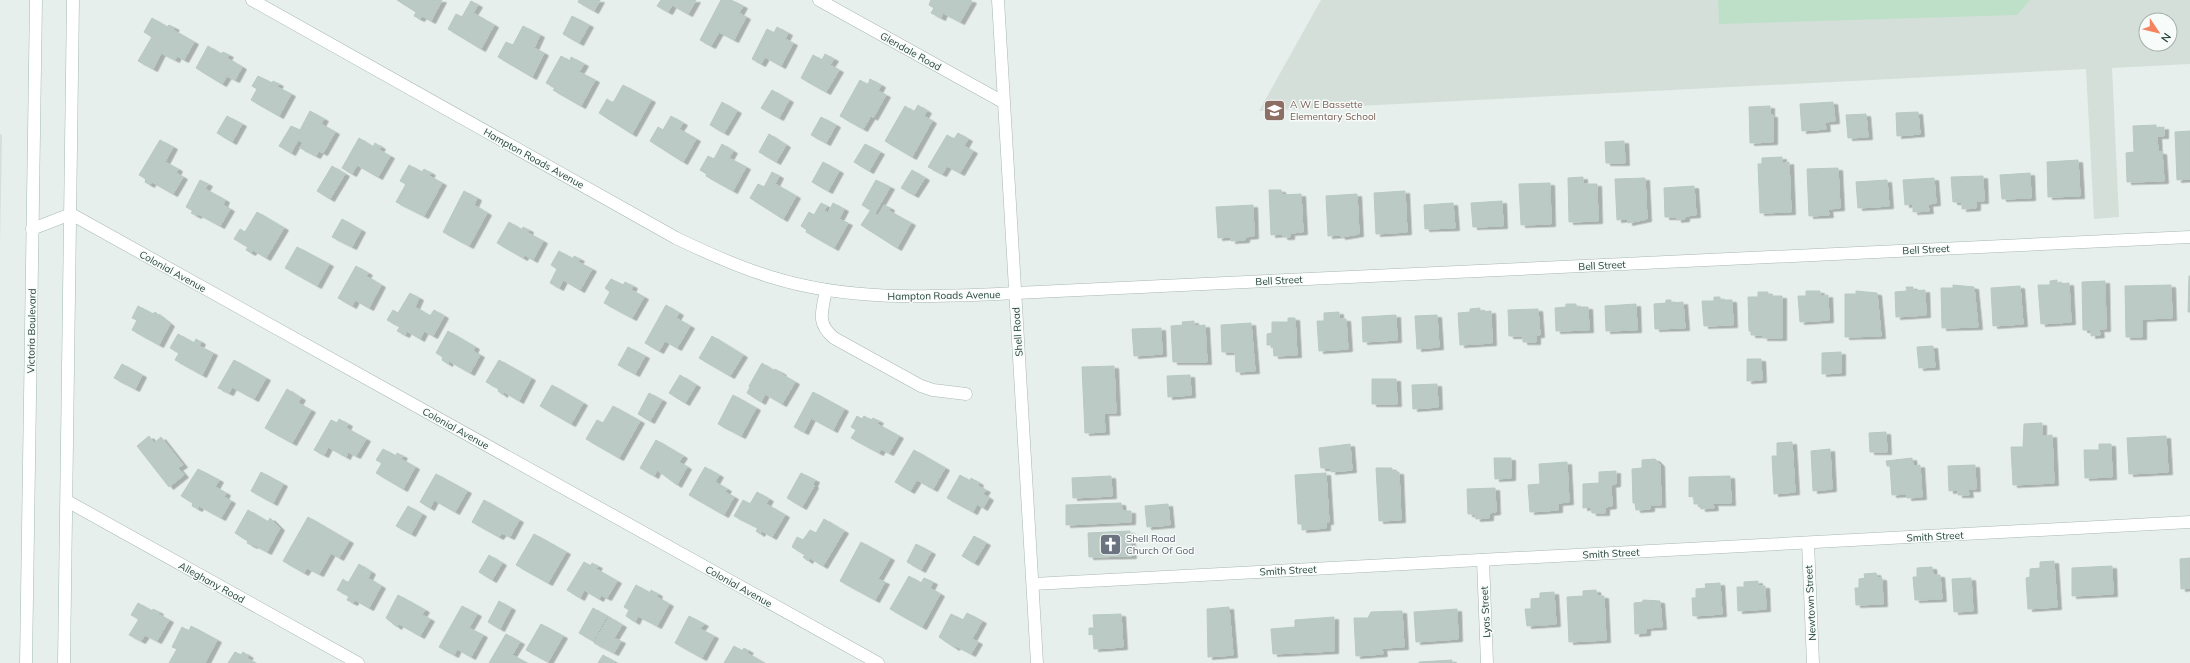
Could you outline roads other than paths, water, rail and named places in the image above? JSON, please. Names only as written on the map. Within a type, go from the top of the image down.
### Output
[{"type":"street","name":"Victoria Boulevard","points":[[26,663],[36,0]]},
{"type":"street","points":[[64,663],[73,0]]},
{"type":"street","name":"Hampton Roads Avenue","points":[[252,0],[676,238],[747,270],[826,290],[892,297],[1014,293]]},
{"type":"street","name":"Glendale Road","points":[[819,0],[1003,102]]},
{"type":"street","name":"Shell Road","points":[[998,0],[1014,293],[1037,663]]},
{"type":"street","points":[[32,229],[70,214]]},
{"type":"street","name":"Colonial Avenue","points":[[70,214],[878,663]]},
{"type":"street","name":"Bell Street","points":[[1014,293],[2190,237]]},
{"type":"street","points":[[826,290],[822,322],[825,330],[834,338],[921,386],[933,390],[966,394]]},
{"type":"street","name":"Alleghany Road","points":[[67,501],[358,663]]},
{"type":"street","name":"Smith Street","points":[[1033,584],[2190,522]]},
{"type":"street","name":"Newtown Street","points":[[1808,543],[1813,663]]},
{"type":"street","name":"Lyas Street","points":[[1483,560],[1487,663]]},
{"type":"place","name":"A W E Bassette Elementary School","points":[[1274,110]]},
{"type":"place","name":"Shell Road Church Of God","points":[[1110,544]]}]
